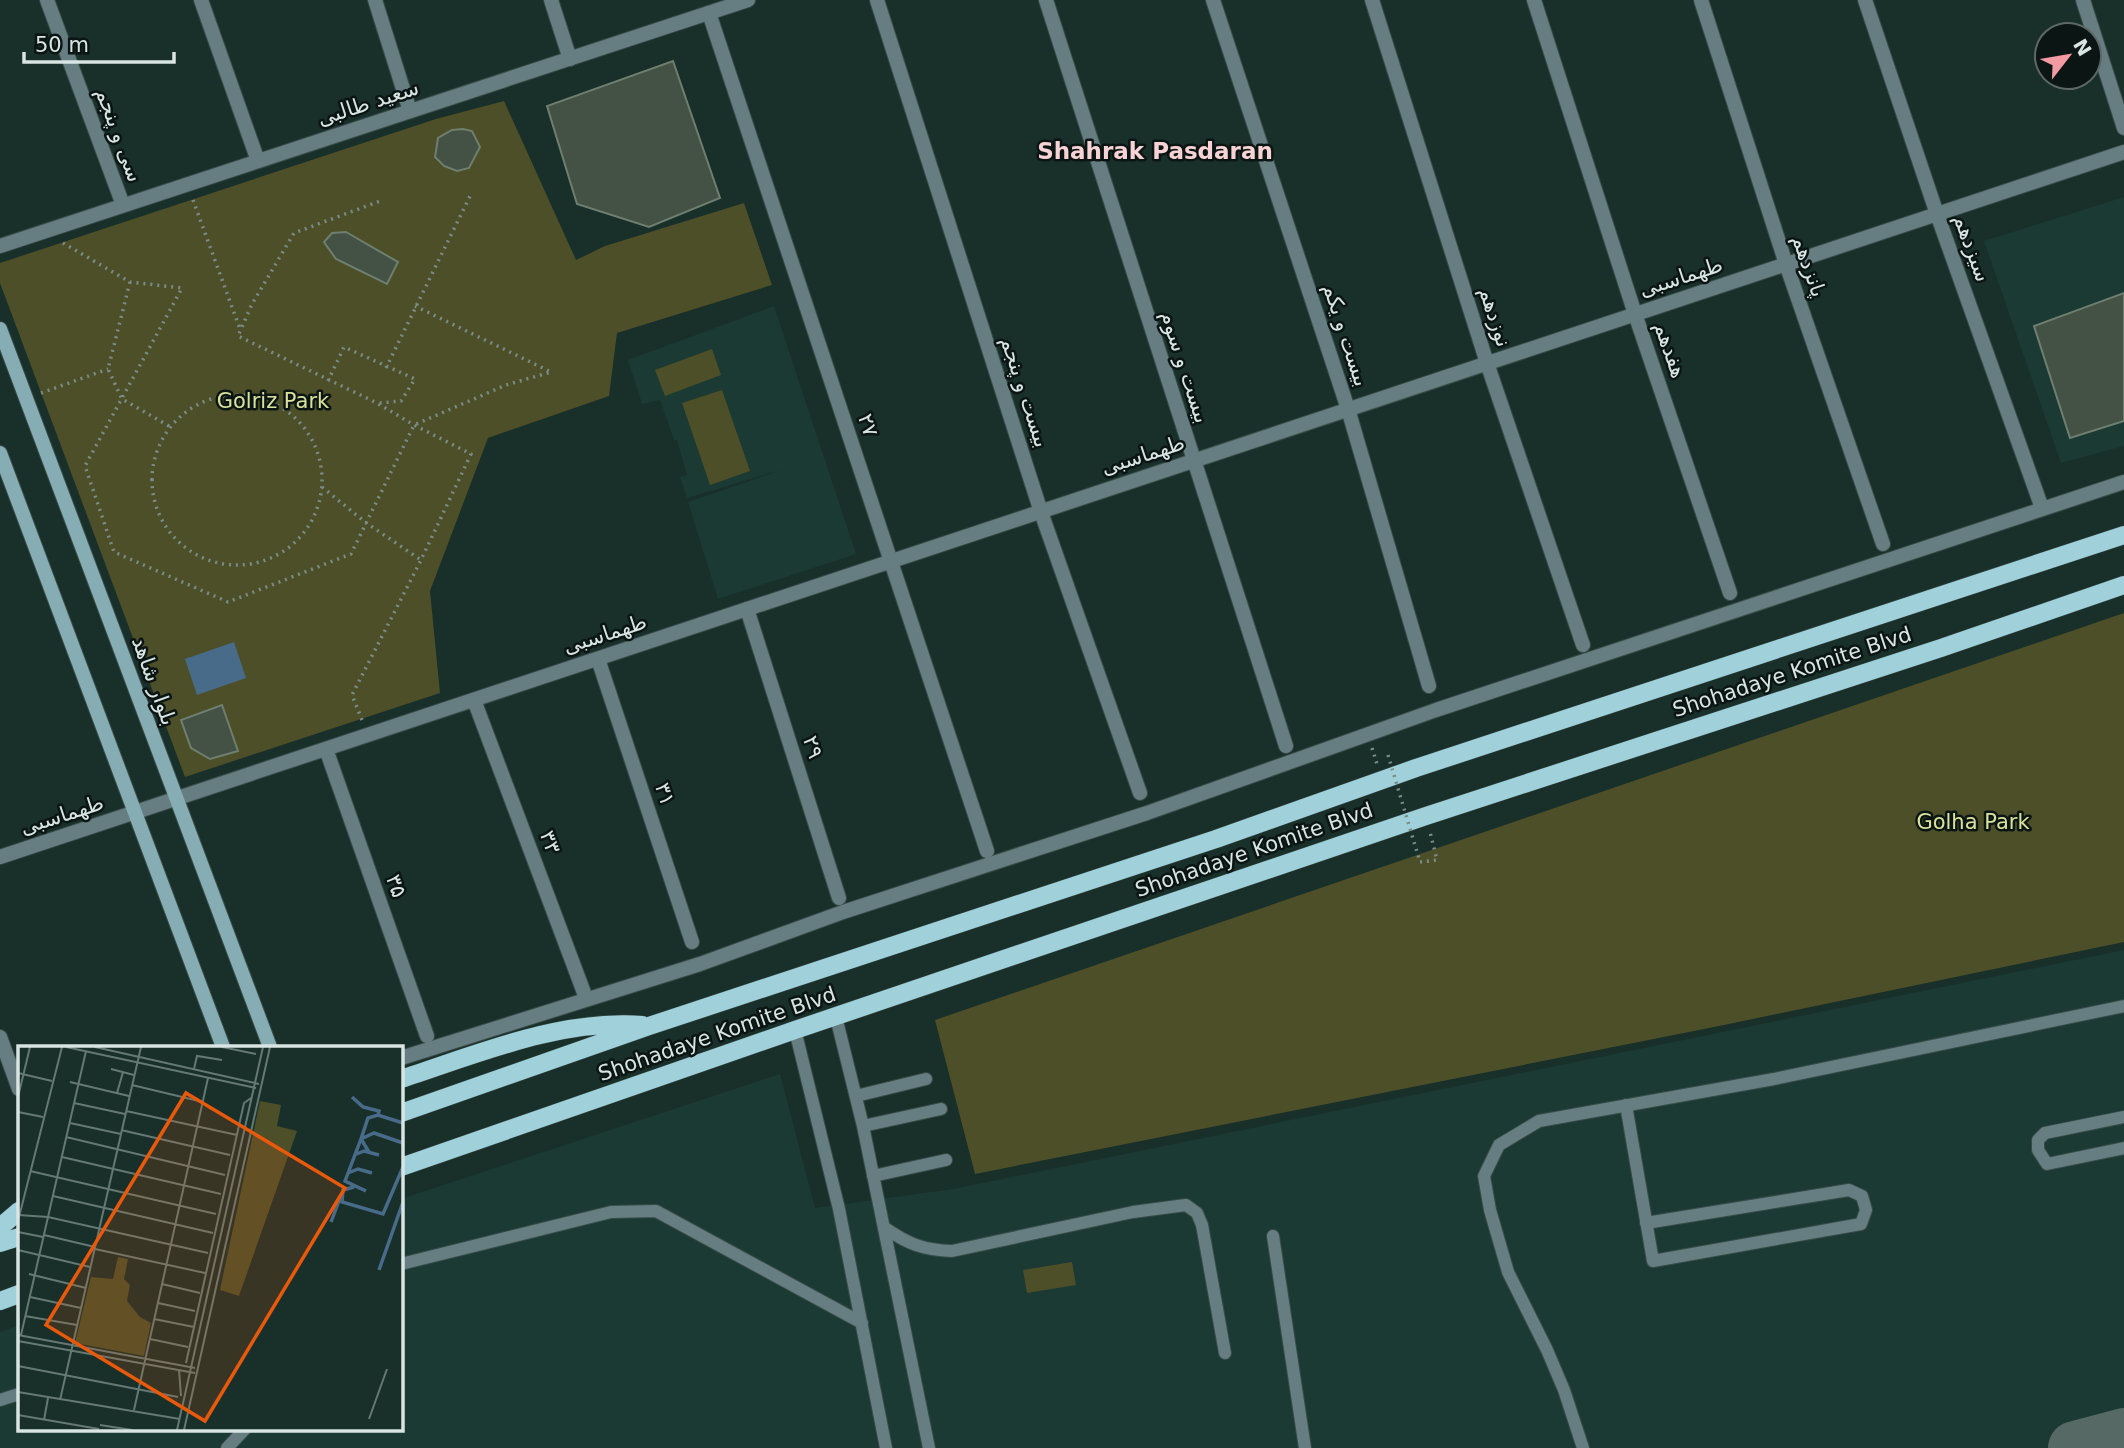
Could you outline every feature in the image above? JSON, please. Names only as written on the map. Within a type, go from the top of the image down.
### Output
[{"type":"main road","name":"بلوار شاهد","points":[[0,329],[270,1046]]},
{"type":"main road","points":[[0,453],[223,1046]]},
{"type":"main road","name":"Shohadaye Komite Blvd","points":[[402,1113],[649,1026],[1203,844],[1416,768],[2124,535]]},
{"type":"main road","name":"Shohadaye Komite Blvd","points":[[402,1167],[1426,816],[1941,648],[2124,584]]},
{"type":"main road","points":[[402,1079],[501,1046],[577,1028],[617,1023],[649,1026]]},
{"type":"main road","points":[[0,1227],[18,1212]]},
{"type":"main road","points":[[0,1242],[18,1237]]},
{"type":"main road","points":[[0,1301],[18,1294]]},
{"type":"street","name":"سی و پنجم","points":[[47,0],[123,205]]},
{"type":"street","points":[[201,0],[258,161]]},
{"type":"street","points":[[375,0],[410,111]]},
{"type":"street","points":[[551,0],[570,59]]},
{"type":"street","name":"سعید طالبی","points":[[0,246],[709,13],[722,4],[748,0]]},
{"type":"street","name":"بیست و پنجم","points":[[877,0],[1041,512],[1140,793]]},
{"type":"street","name":"بیست و سوم","points":[[1046,0],[1286,746]]},
{"type":"street","name":"بیست و یکم","points":[[1213,0],[1348,410],[1429,686]]},
{"type":"street","name":"نوزدهم","points":[[1372,0],[1487,363],[1583,645]]},
{"type":"street","name":"هفدهم","points":[[1534,0],[1635,314],[1730,593]]},
{"type":"street","name":"پانزدهم","points":[[1701,0],[1786,264],[1883,544]]},
{"type":"street","name":"سیزدهم","points":[[1865,0],[1937,214],[2042,508]]},
{"type":"street","points":[[2083,0],[2124,128]]},
{"type":"street","name":"۲۷","points":[[709,13],[987,851]]},
{"type":"street","name":"طهماسبی","points":[[0,857],[2124,152]]},
{"type":"street","points":[[402,1058],[699,964],[843,912],[1147,813],[1436,710],[2124,482]]},
{"type":"street","name":"۲۹","points":[[747,609],[839,898]]},
{"type":"street","name":"۳۱","points":[[598,659],[692,942]]},
{"type":"street","name":"۳۳","points":[[474,700],[586,998]]},
{"type":"street","name":"۳۵","points":[[326,749],[427,1036]]},
{"type":"street","points":[[0,1037],[18,1086]]},
{"type":"lane","points":[[1583,1448],[1564,1390],[1508,1272],[1490,1210],[1484,1176],[1499,1145],[1539,1121],[1774,1079],[2124,1006]]},
{"type":"lane","points":[[836,1017],[863,1126],[929,1448]]},
{"type":"lane","points":[[795,1030],[839,1209],[886,1448]]},
{"type":"lane","points":[[856,1096],[926,1079]]},
{"type":"lane","points":[[1626,1105],[1646,1223],[1653,1261],[1861,1224],[1866,1210],[1862,1196],[1849,1190],[1646,1223]]},
{"type":"lane","points":[[863,1126],[941,1109]]},
{"type":"lane","points":[[2124,1117],[2045,1133],[2038,1140],[2038,1150],[2047,1164],[2124,1147]]},
{"type":"lane","points":[[873,1176],[946,1160]]},
{"type":"lane","points":[[885,1228],[905,1242],[929,1250],[952,1251],[1133,1212],[1186,1205],[1197,1213],[1202,1226],[1225,1353]]},
{"type":"lane","points":[[402,1264],[611,1212],[656,1211],[862,1323]]},
{"type":"lane","points":[[1273,1236],[1305,1448]]},
{"type":"lane","points":[[0,1400],[18,1394]]},
{"type":"lane","points":[[227,1448],[244,1430]]},
{"type":"path","points":[[386,368],[471,194]]},
{"type":"path","points":[[193,200],[240,331]]},
{"type":"path","points":[[362,720],[352,695],[471,454],[377,403],[238,336],[252,304],[294,233],[383,200]]},
{"type":"path","points":[[62,242],[130,282],[182,288],[85,466],[114,552],[228,602],[351,554],[414,425],[506,385],[551,372],[415,306]]},
{"type":"path","points":[[130,282],[108,369],[122,400],[169,426]]},
{"type":"path","points":[[328,381],[344,347],[415,379],[401,401],[377,403]]},
{"type":"path","points":[[40,393],[108,369]]},
{"type":"path","points":[[237,394],[263,398],[287,411],[306,429],[318,453],[321,486],[318,506],[304,532],[283,552],[256,563],[227,564],[198,556],[175,538],[159,513],[152,485],[155,456],[169,426],[187,410],[211,398],[237,394]]},
{"type":"path","points":[[321,486],[365,522],[421,560]]},
{"type":"path","points":[[1388,755],[1420,862],[1437,860],[1426,816]]},
{"type":"shaded area","points":[[2124,197],[2124,446],[2061,463],[1984,241]]},
{"type":"shaded area","points":[[774,306],[856,554],[718,599],[688,502],[784,469],[687,498],[680,477],[687,475],[677,440],[674,440],[660,400],[642,404],[628,360]]},
{"type":"shaded area","points":[[234,642],[246,678],[197,695],[185,659]]},
{"type":"shaded area","points":[[2124,950],[2124,1448],[0,1448],[0,1332],[18,1325],[18,1430],[402,1430],[402,1199],[780,1074],[815,1208],[953,1189]]},
{"type":"green space","name":"Golriz Park","points":[[504,101],[576,260],[605,246],[744,203],[772,285],[617,333],[609,396],[488,438],[430,591],[440,693],[185,777],[0,283],[0,263],[436,119]]},
{"type":"green space","points":[[712,349],[721,375],[665,396],[655,370]]},
{"type":"green space","points":[[722,390],[750,471],[710,485],[682,403]]},
{"type":"green space","name":"Golha Park","points":[[2124,613],[2124,942],[1719,1026],[975,1174],[935,1020]]},
{"type":"green space","points":[[1072,1262],[1076,1285],[1027,1293],[1023,1270]]},
{"type":"building","points":[[673,61],[720,198],[649,227],[577,204],[547,106]]},
{"type":"building","points":[[452,130],[472,131],[480,147],[469,168],[457,171],[444,166],[435,157],[438,138]]},
{"type":"building","points":[[346,232],[398,262],[387,284],[336,259],[324,242],[332,233]]},
{"type":"building","points":[[2124,293],[2124,421],[2070,438],[2034,326]]},
{"type":"building","points":[[222,705],[238,751],[210,759],[191,748],[181,720]]},
{"type":"taxiway","points":[[2075,1448],[2124,1435]]},
{"type":"district","name":"Shahrak Pasdaran","points":[[1155,151]]}]
